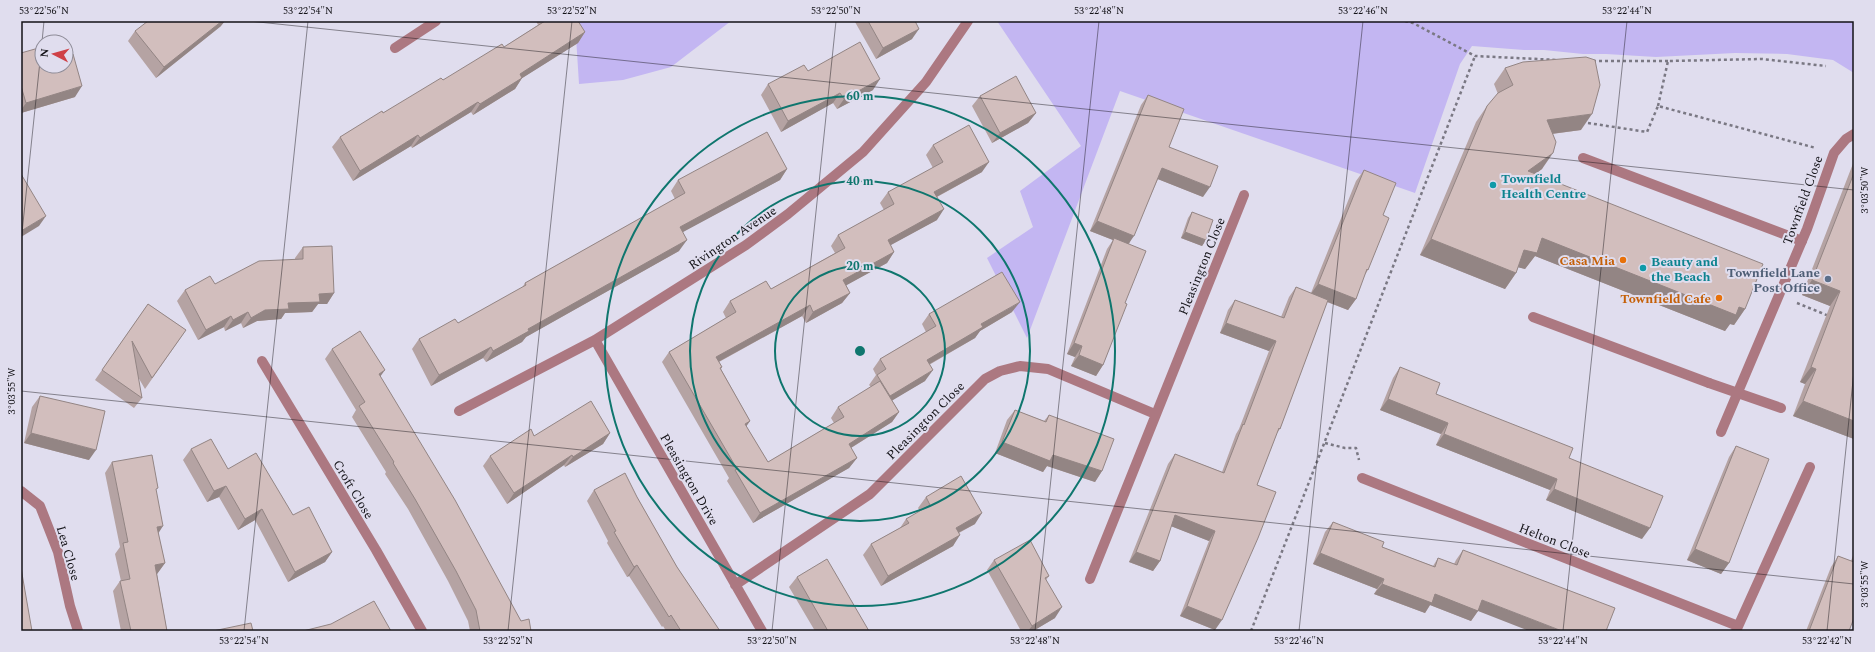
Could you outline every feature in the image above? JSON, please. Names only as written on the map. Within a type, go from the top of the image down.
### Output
[{"type":"street","points":[[395,48],[436,21]]},
{"type":"street","name":"Rivington Avenue","points":[[459,411],[595,340],[746,245],[863,152],[926,82],[968,21]]},
{"type":"street","name":"Townfield Close","points":[[1721,432],[1736,393],[1802,241],[1834,153],[1846,139],[1854,134]]},
{"type":"street","points":[[1583,158],[1802,241]]},
{"type":"street","name":"Pleasington Close","points":[[1090,579],[1244,195]]},
{"type":"street","points":[[1533,317],[1736,393],[1781,408]]},
{"type":"street","name":"Pleasington Drive","points":[[595,340],[762,631]]},
{"type":"street","name":"Croft Close","points":[[262,361],[376,550],[422,631]]},
{"type":"street","name":"Pleasington Close","points":[[735,585],[870,494],[985,379],[1000,370],[1020,366],[1048,369],[1155,414]]},
{"type":"street","name":"Helton Close","points":[[1362,478],[1737,628],[1810,467]]},
{"type":"street","name":"Lea Close","points":[[21,491],[40,506],[58,552],[70,606],[78,631]]},
{"type":"path","points":[[1405,21],[1413,23],[1475,56],[1559,60]]},
{"type":"path","points":[[1251,631],[1475,56]]},
{"type":"path","points":[[1590,61],[1621,62],[1762,59],[1826,66]]},
{"type":"path","points":[[1588,123],[1647,132],[1658,106],[1668,61]]},
{"type":"path","points":[[1658,106],[1834,153]]},
{"type":"path","points":[[1779,295],[1833,317]]},
{"type":"path","points":[[1325,443],[1345,448],[1356,448],[1362,478]]},
{"type":"shaded area","points":[[575,21],[731,21],[671,67],[623,80],[579,84]]},
{"type":"shaded area","points":[[997,21],[1854,21],[1854,73],[1833,60],[1787,54],[1735,53],[1656,57],[1583,54],[1472,46],[1460,64],[1415,193],[1120,91],[1027,338],[987,258],[1033,227],[1020,191],[1081,146]]},
{"type":"building","points":[[148,21],[222,21],[164,67],[135,31]]},
{"type":"building","points":[[545,21],[578,21],[585,32],[520,74],[522,78],[480,104],[478,102],[420,138],[418,135],[360,171],[340,137],[382,111],[383,113],[441,78],[443,80],[502,44],[504,47]]},
{"type":"building","points":[[868,21],[915,21],[919,29],[883,48]]},
{"type":"building","points":[[860,42],[880,79],[844,99],[840,93],[788,121],[768,84],[804,65],[808,71]]},
{"type":"building","points":[[34,49],[34,74],[74,74],[74,58],[82,86],[26,103],[21,86],[21,53]]},
{"type":"building","points":[[1586,57],[1595,60],[1600,85],[1592,114],[1547,120],[1556,142],[1553,153],[1528,171],[1763,264],[1745,309],[1739,307],[1736,315],[1542,238],[1537,253],[1524,250],[1516,273],[1431,239],[1487,106],[1498,93],[1513,85],[1505,68],[1523,62]]},
{"type":"building","points":[[1016,76],[1036,113],[1000,133],[980,96]]},
{"type":"building","points":[[1148,95],[1184,109],[1169,147],[1218,166],[1210,187],[1162,168],[1134,236],[1097,221]]},
{"type":"building","points":[[969,125],[989,162],[934,192],[944,209],[888,240],[894,252],[843,280],[850,293],[813,312],[810,305],[716,357],[722,367],[720,368],[750,421],[745,424],[768,462],[844,417],[838,407],[880,381],[899,412],[849,444],[857,458],[760,513],[735,470],[737,469],[669,352],[736,312],[730,301],[766,281],[771,289],[845,248],[838,235],[894,204],[888,192],[943,162],[933,145]]},
{"type":"building","points":[[767,132],[787,169],[680,227],[687,240],[528,329],[529,331],[493,351],[491,347],[439,375],[419,339],[455,319],[458,323],[526,285],[525,283],[685,193],[678,180]]},
{"type":"building","points":[[1364,170],[1396,183],[1383,215],[1389,218],[1356,299],[1318,284]]},
{"type":"building","points":[[1854,173],[1854,421],[1803,401],[1816,369],[1811,367],[1840,291],[1812,280]]},
{"type":"building","points":[[21,174],[46,216],[21,231]]},
{"type":"building","points":[[1192,212],[1213,220],[1206,240],[1185,232]]},
{"type":"building","points":[[1114,238],[1146,251],[1125,303],[1127,304],[1103,365],[1079,355],[1082,346],[1074,343]]},
{"type":"building","points":[[332,246],[334,293],[319,294],[320,302],[288,303],[289,309],[265,310],[251,318],[248,312],[233,320],[231,316],[206,330],[185,290],[210,276],[215,284],[259,261],[303,259],[303,247]]},
{"type":"building","points":[[1002,272],[1020,302],[981,324],[983,327],[927,360],[933,370],[890,396],[877,375],[886,369],[880,359],[936,326],[929,314]]},
{"type":"building","points":[[1296,287],[1328,300],[1280,429],[1279,428],[1257,485],[1276,492],[1258,538],[1222,620],[1187,606],[1215,531],[1175,515],[1160,561],[1136,552],[1175,454],[1224,473],[1243,424],[1244,425],[1276,341],[1226,323],[1235,300],[1284,318]]},
{"type":"building","points":[[148,304],[186,330],[152,378],[132,341],[142,398],[102,370]]},
{"type":"building","points":[[360,331],[385,370],[379,374],[455,500],[521,621],[529,619],[531,631],[480,631],[476,610],[456,571],[393,463],[394,462],[359,406],[365,402],[332,349]]},
{"type":"building","points":[[1400,367],[1440,383],[1436,394],[1573,448],[1569,458],[1663,496],[1650,528],[1554,489],[1557,479],[1444,434],[1448,423],[1388,399]]},
{"type":"building","points":[[40,396],[105,411],[96,450],[31,433]]},
{"type":"building","points":[[591,401],[610,433],[573,457],[572,455],[514,493],[490,456],[531,429],[534,436]]},
{"type":"building","points":[[1015,410],[1046,422],[1049,415],[1114,439],[1102,471],[1053,455],[1050,461],[1002,442]]},
{"type":"building","points":[[211,439],[228,469],[256,453],[293,515],[309,507],[332,552],[295,572],[262,509],[245,519],[226,486],[214,491],[191,449]]},
{"type":"building","points":[[1736,446],[1769,459],[1729,563],[1695,549]]},
{"type":"building","points":[[152,455],[158,488],[156,489],[163,526],[157,527],[165,563],[155,565],[167,631],[131,631],[120,581],[130,579],[123,543],[128,542],[112,462]]},
{"type":"building","points":[[625,473],[677,567],[720,631],[681,631],[671,615],[669,617],[637,565],[634,567],[614,532],[616,531],[594,490]]},
{"type":"building","points":[[961,476],[982,513],[956,528],[960,535],[888,576],[871,544],[909,523],[906,519],[930,505],[926,497]]},
{"type":"building","points":[[1333,522],[1384,542],[1382,547],[1435,567],[1438,558],[1457,565],[1463,550],[1615,608],[1606,631],[1562,631],[1482,600],[1478,611],[1435,594],[1432,603],[1382,584],[1384,579],[1320,553]]},
{"type":"building","points":[[1030,540],[1049,576],[1045,578],[1062,607],[1032,626],[994,560]]},
{"type":"building","points":[[1838,556],[1854,562],[1854,618],[1849,631],[1809,631]]},
{"type":"building","points":[[827,559],[869,631],[828,631],[797,577]]},
{"type":"building","points":[[21,568],[32,631],[21,631]]},
{"type":"building","points":[[374,601],[391,631],[303,631],[331,624]]},
{"type":"building","points":[[251,623],[253,631],[213,631]]},
{"type":"place","name":"Townfield Health Centre","points":[[1493,185]]},
{"type":"place","name":"Casa Mia","points":[[1623,260]]},
{"type":"place","name":"Beauty and the Beach","points":[[1643,268]]},
{"type":"place","name":"Townfield Lane Post Office","points":[[1828,279]]},
{"type":"place","name":"Townfield Cafe","points":[[1719,298]]}]
